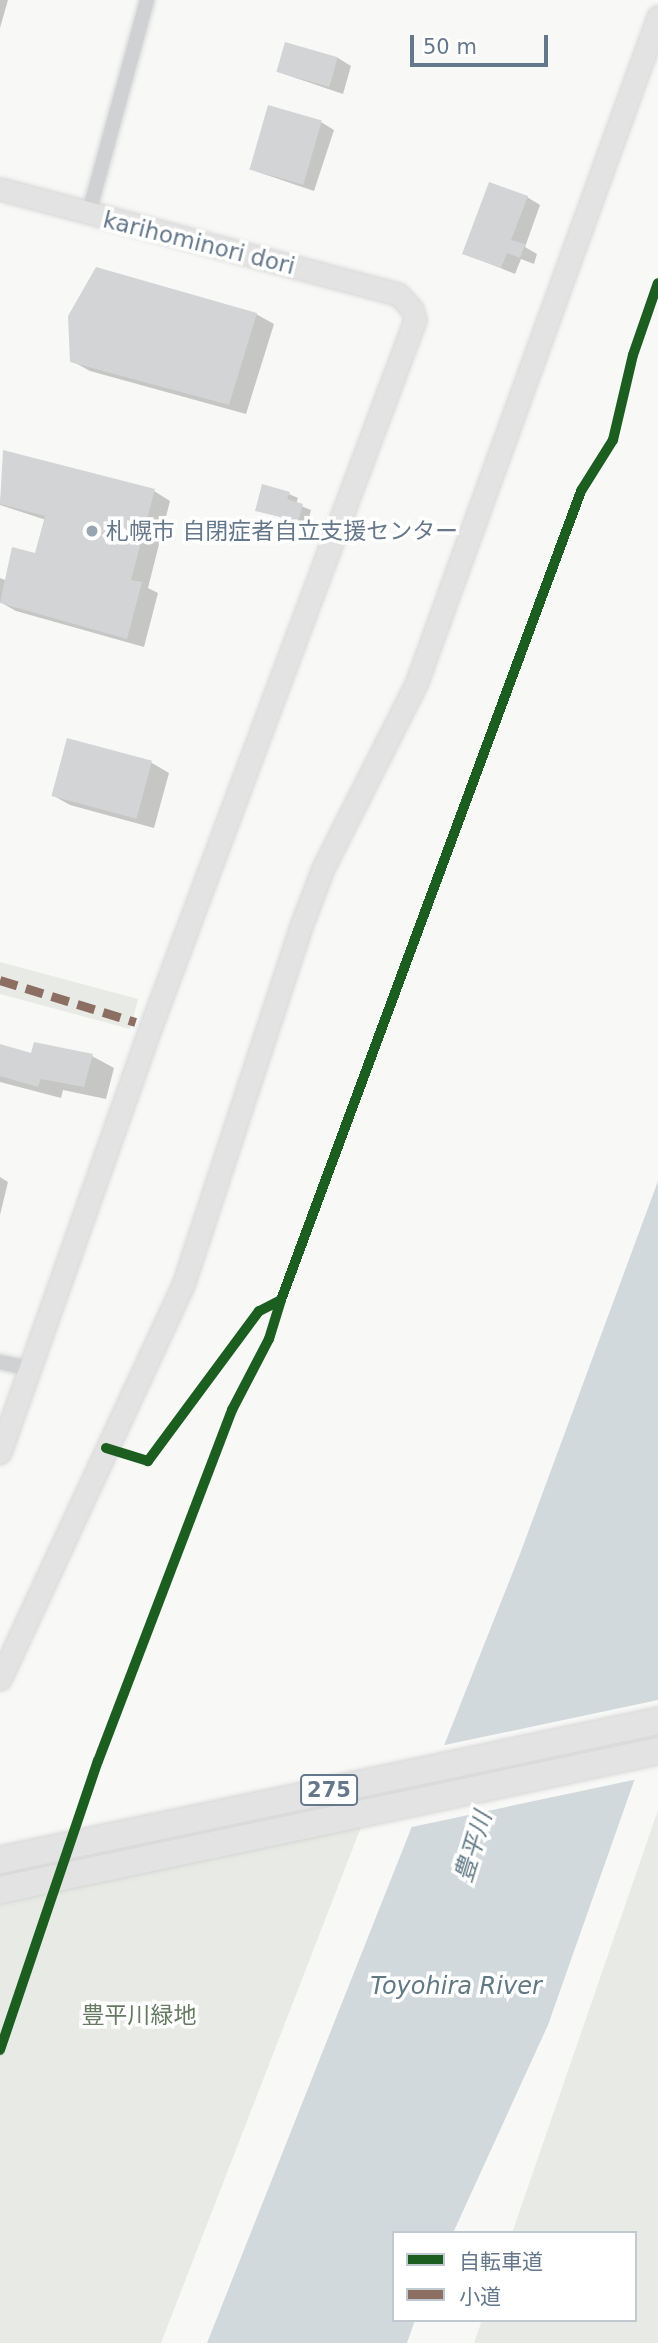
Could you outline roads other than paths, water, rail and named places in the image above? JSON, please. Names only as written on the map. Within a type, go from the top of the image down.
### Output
[{"type":"highway","name":"275","points":[[0,1860],[658,1721]]},
{"type":"highway","name":"275","points":[[0,1889],[658,1751]]},
{"type":"street","points":[[88,216],[147,0]]},
{"type":"street","points":[[0,1679],[183,1285],[314,891],[416,684],[658,18]]},
{"type":"street","name":"karihominori dori","points":[[0,190],[88,216],[398,294],[412,309],[412,331],[152,1023],[32,1369]]},
{"type":"street","points":[[0,1362],[32,1369],[0,1453]]},
{"type":"water","name":"Toyohira River","points":[[658,1181],[658,1713],[548,2025],[454,2231],[392,2231],[392,2322],[414,2322],[407,2343],[207,2343],[520,1554]]},
{"type":"place","name":"札幌市 自閉症者自立支援センター","points":[[92,531]]},
{"type":"water label","name":"豊平川","points":[[474,1847]]},
{"type":"park label","name":"豊平川緑地","points":[[139,2015]]}]
